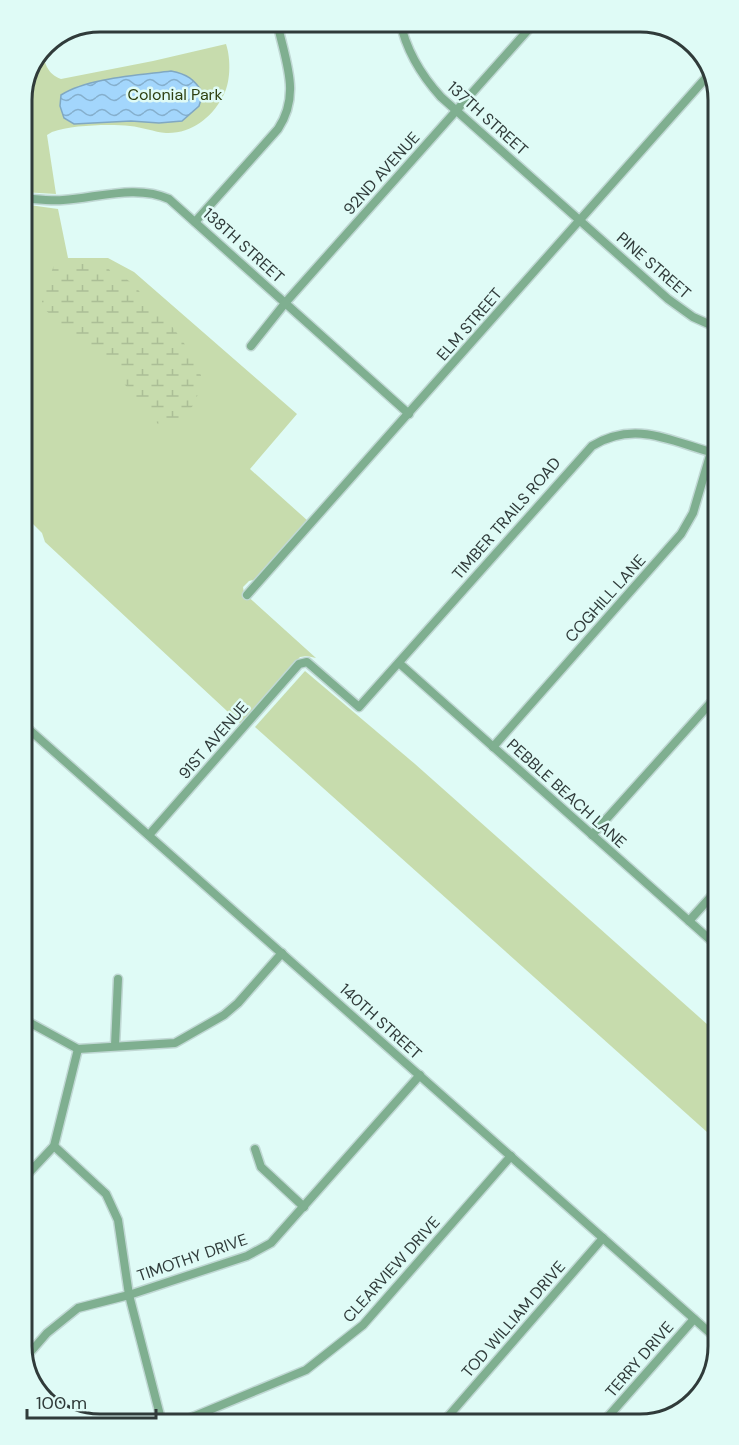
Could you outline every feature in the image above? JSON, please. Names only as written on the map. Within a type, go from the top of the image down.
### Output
[{"type":"street","points":[[195,222],[278,129],[286,114],[291,98],[291,81],[279,31]]},
{"type":"street","name":"137TH STREET","points":[[403,32],[419,71],[441,97],[579,221]]},
{"type":"street","name":"92ND AVENUE","points":[[251,345],[527,32]]},
{"type":"street","name":"ELM STREET","points":[[247,595],[704,80]]},
{"type":"street","name":"138TH STREET","points":[[32,198],[64,200],[149,192],[169,199],[409,414]]},
{"type":"street","name":"PINE STREET","points":[[579,221],[675,305],[708,324]]},
{"type":"street","name":"TIMBER TRAILS ROAD","points":[[299,664],[307,662],[359,707],[592,446],[615,434],[634,432],[708,452]]},
{"type":"street","name":"COGHILL LANE","points":[[493,747],[681,534],[693,513],[708,466]]},
{"type":"street","name":"PEBBLE BEACH LANE","points":[[399,663],[708,938]]},
{"type":"street","name":"91ST AVENUE","points":[[149,835],[299,664]]},
{"type":"street","points":[[592,835],[708,706]]},
{"type":"street","name":"140TH STREET","points":[[31,732],[708,1331]]},
{"type":"street","points":[[690,921],[708,900]]},
{"type":"street","points":[[31,1023],[78,1049],[174,1043],[231,1009],[282,953]]},
{"type":"street","points":[[115,1046],[118,979]]},
{"type":"street","points":[[31,1170],[54,1146],[78,1049]]},
{"type":"street","name":"TIMOTHY DRIVE","points":[[32,1351],[47,1333],[78,1308],[247,1256],[271,1243],[420,1075]]},
{"type":"street","points":[[54,1146],[106,1194],[118,1220],[129,1294],[159,1413]]},
{"type":"street","points":[[255,1149],[261,1167],[304,1207]]},
{"type":"street","name":"CLEARVIEW DRIVE","points":[[202,1413],[306,1370],[337,1347],[363,1325],[511,1156]]},
{"type":"street","name":"TOD WILLIAM DRIVE","points":[[451,1414],[603,1238]]},
{"type":"street","name":"TERRY DRIVE","points":[[610,1414],[694,1319]]},
{"type":"green space","name":"Colonial Park","points":[[226,44],[229,71],[225,92],[206,118],[184,131],[166,133],[112,125],[80,126],[52,132],[47,135],[56,194],[32,193],[32,95],[38,69],[45,60],[52,74],[61,79]]},
{"type":"green space","points":[[32,205],[58,209],[68,258],[108,258],[134,272],[297,414],[250,469],[308,521],[257,579],[249,581],[243,587],[244,593],[316,658],[300,657],[241,724],[45,542],[42,533],[32,523]]},
{"type":"green space","points":[[55,263],[106,264],[112,274],[123,277],[138,289],[147,305],[170,323],[186,345],[201,379],[195,401],[181,424],[158,424],[121,380],[117,361],[83,344],[42,307],[42,283],[49,278]]},
{"type":"green space","points":[[305,671],[415,764],[708,1025],[708,1133],[255,727]]},
{"type":"water","points":[[171,71],[190,78],[203,93],[199,106],[182,121],[74,124],[64,118],[60,106],[61,95],[72,89],[114,78]]}]
